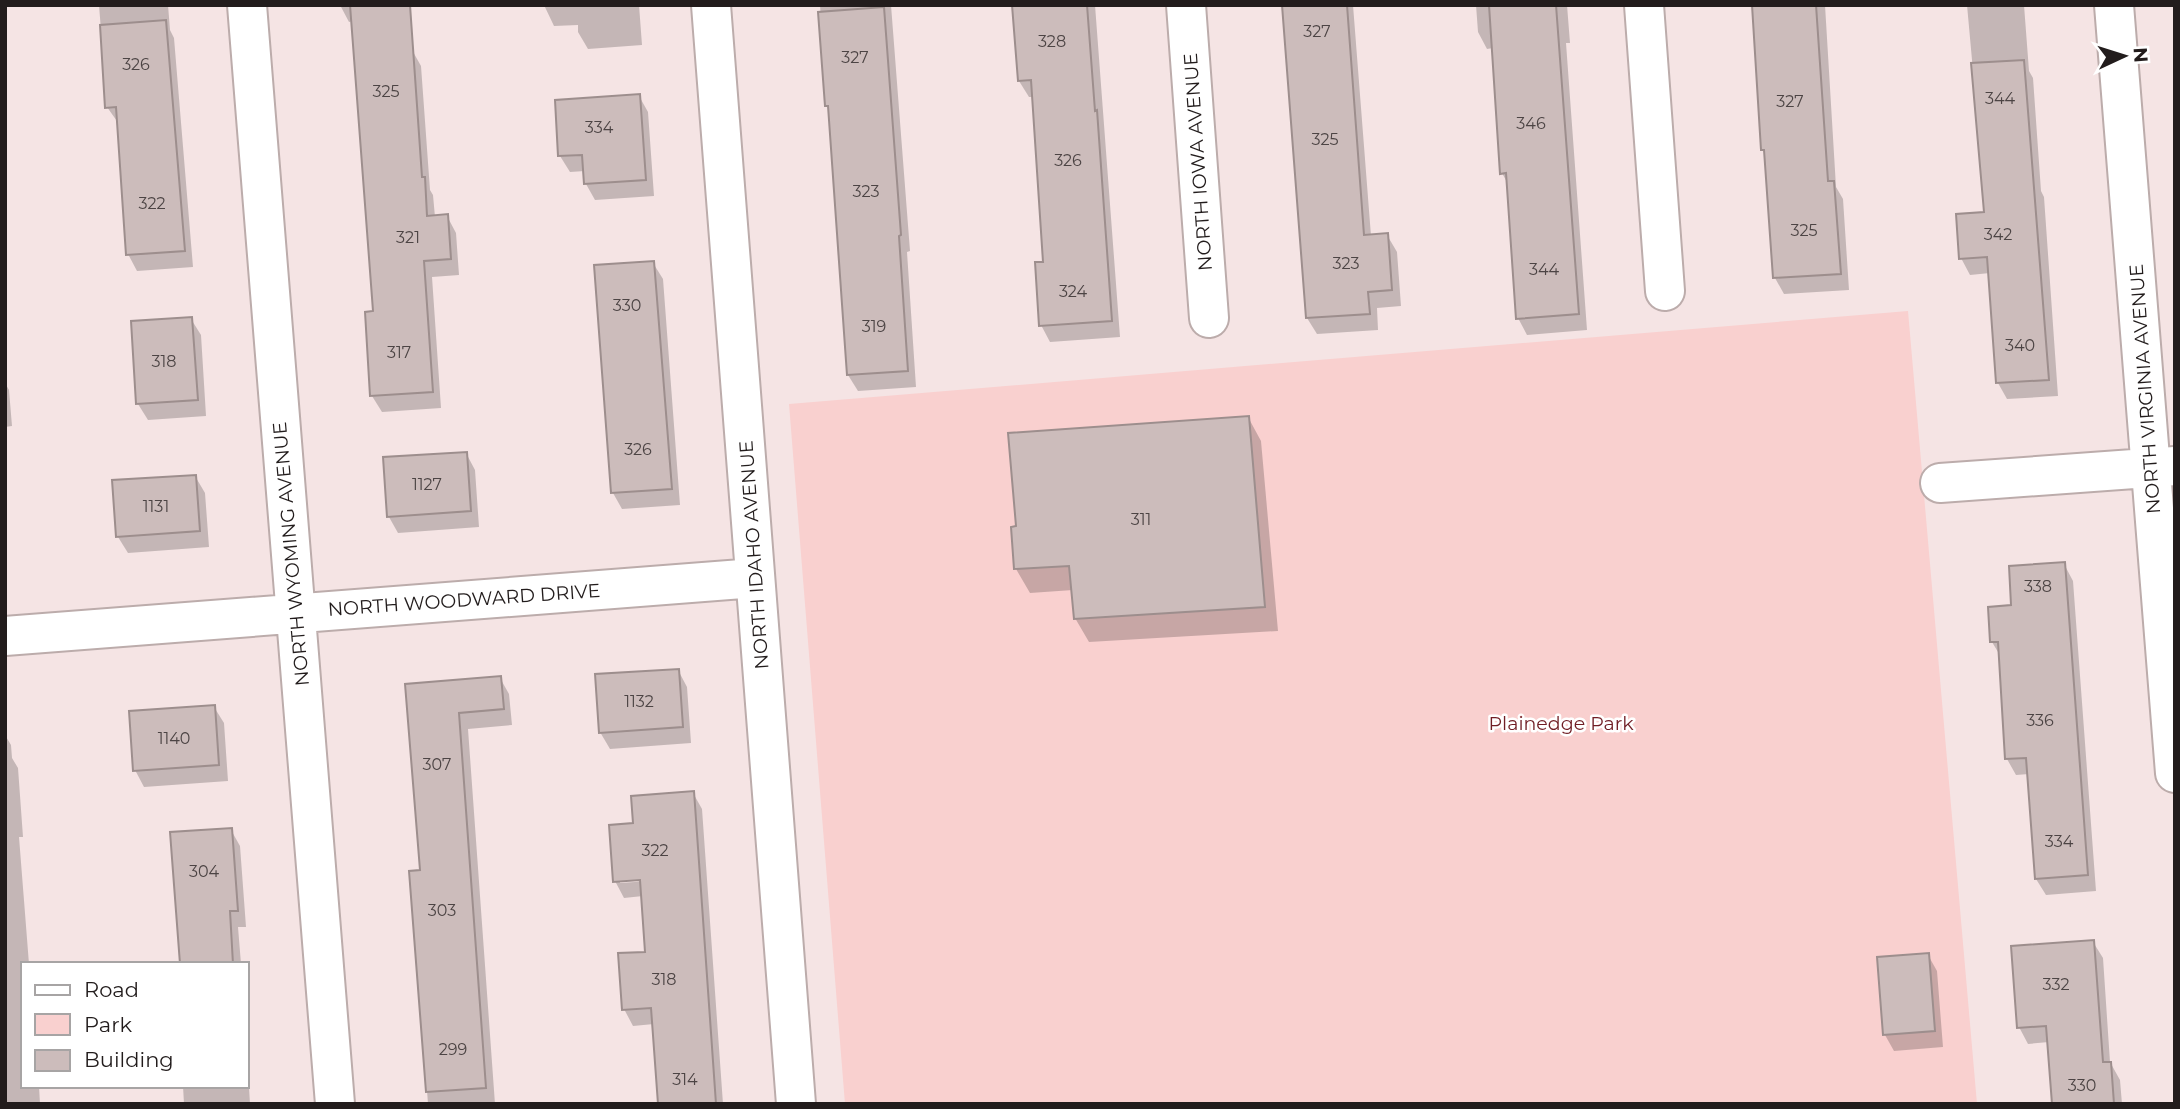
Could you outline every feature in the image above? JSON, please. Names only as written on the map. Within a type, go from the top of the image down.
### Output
[{"type":"street","name":"NORTH WYOMING AVENUE","points":[[247,5],[335,1104]]},
{"type":"street","name":"NORTH IDAHO AVENUE","points":[[711,5],[796,1104]]},
{"type":"street","name":"NORTH IOWA AVENUE","points":[[1186,5],[1209,318]]},
{"type":"street","points":[[1644,5],[1665,291]]},
{"type":"street","name":"NORTH VIRGINIA AVENUE","points":[[2114,5],[2163,467],[2175,773]]},
{"type":"street","points":[[1940,483],[2163,467]]},
{"type":"street","name":"NORTH WOODWARD DRIVE","points":[[5,636],[755,578]]},
{"type":"green space","name":"Plainedge Park","points":[[1908,311],[1977,1104],[845,1104],[789,404]]},
{"type":"building","points":[[350,5],[410,5],[427,216],[448,214],[451,259],[424,261],[433,392],[370,396],[365,312],[373,311]]},
{"type":"building","points":[[1012,5],[1087,5],[1112,321],[1039,326],[1035,262],[1043,262],[1031,80],[1018,81]]},
{"type":"building","points":[[1282,5],[1347,5],[1364,235],[1388,233],[1392,290],[1368,292],[1370,314],[1306,318]]},
{"type":"building","points":[[1489,5],[1556,5],[1579,314],[1516,319],[1506,173],[1500,174]]},
{"type":"building","points":[[1752,5],[1816,5],[1828,181],[1834,181],[1841,274],[1773,278],[1764,150],[1761,150]]},
{"type":"building","points":[[884,7],[908,371],[847,375],[828,106],[825,106],[818,12]]},
{"type":"building","points":[[166,20],[185,251],[126,255],[116,107],[105,108],[100,25]]},
{"type":"building","points":[[2024,60],[2049,380],[1996,383],[1987,257],[1959,259],[1956,214],[1984,212],[1971,63]]},
{"type":"building","points":[[640,94],[646,180],[584,184],[582,155],[558,156],[555,100]]},
{"type":"building","points":[[654,261],[672,489],[611,493],[594,265]]},
{"type":"building","points":[[192,317],[198,400],[136,404],[131,321]]},
{"type":"building","points":[[1249,416],[1265,607],[1074,619],[1069,566],[1014,569],[1011,527],[1016,526],[1008,433]]},
{"type":"building","points":[[467,452],[471,511],[387,517],[383,457]]},
{"type":"building","points":[[196,475],[200,531],[116,537],[112,480]]},
{"type":"building","points":[[2065,562],[2088,875],[2035,879],[2026,758],[2005,759],[1998,642],[1990,642],[1988,607],[2011,605],[2009,566]]},
{"type":"building","points":[[679,669],[683,727],[599,733],[595,674]]},
{"type":"building","points":[[501,676],[504,709],[459,713],[486,1088],[426,1092],[409,871],[420,870],[405,684]]},
{"type":"building","points":[[215,705],[219,765],[133,771],[129,711]]},
{"type":"building","points":[[694,791],[716,1104],[658,1104],[651,1008],[622,1010],[618,953],[645,952],[640,880],[613,882],[609,825],[633,823],[631,796]]},
{"type":"building","points":[[232,828],[238,911],[230,911],[233,962],[180,962],[170,832]]},
{"type":"building","points":[[2094,940],[2103,1062],[2111,1062],[2114,1104],[2052,1104],[2046,1026],[2017,1028],[2011,946]]},
{"type":"building","points":[[1929,953],[1935,1031],[1883,1035],[1877,957]]}]
